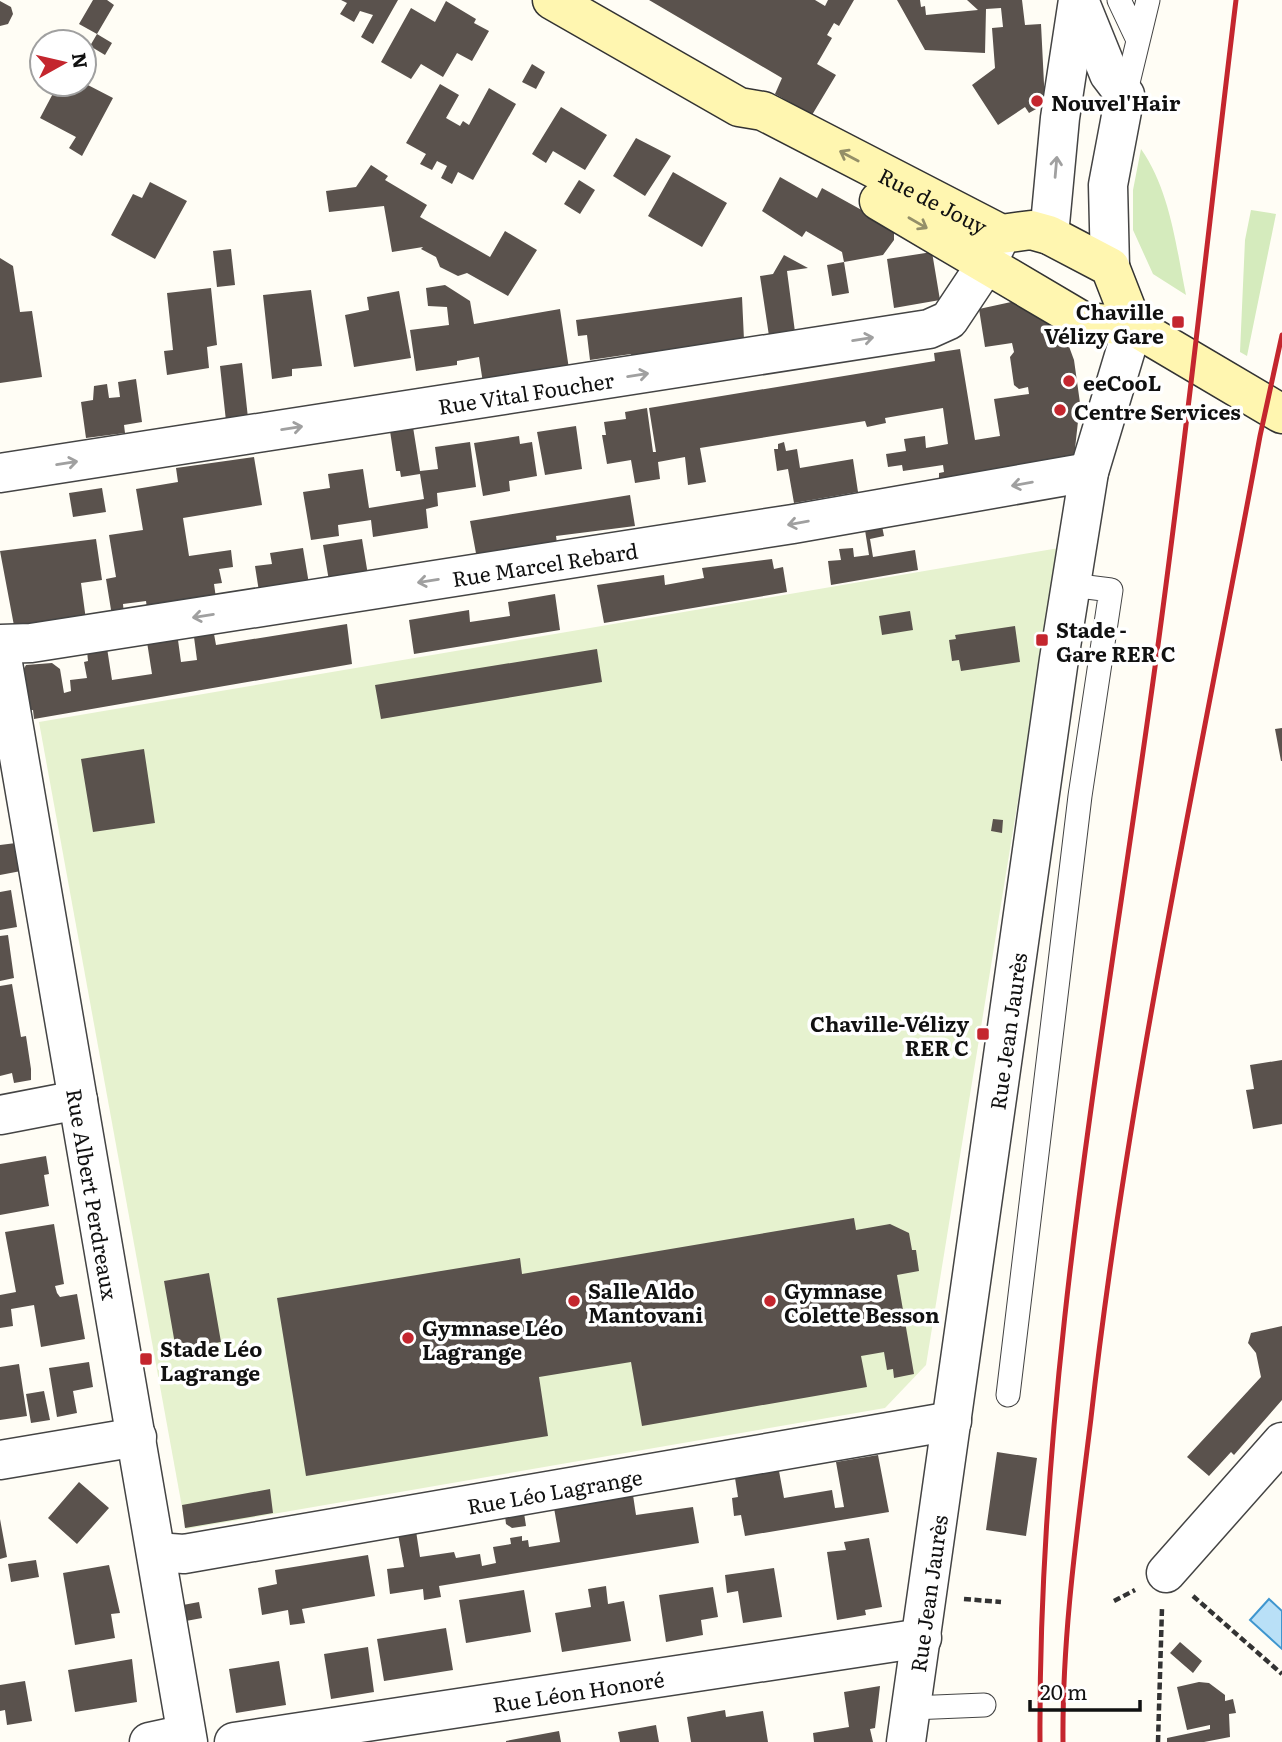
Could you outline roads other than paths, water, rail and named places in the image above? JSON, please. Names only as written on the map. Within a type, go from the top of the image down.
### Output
[{"type":"main road","name":"Rue de Jouy","points":[[552,0],[739,107],[753,129],[995,256],[1084,322],[1133,326],[1282,414]]},
{"type":"main road","name":"Rue de Jouy","points":[[995,256],[1031,230],[1049,235],[1110,267]]},
{"type":"main road","points":[[995,256],[1029,259],[1044,266],[1064,263],[1110,267],[1133,326]]},
{"type":"street","points":[[1078,0],[1109,74],[1125,95],[1108,185],[1110,267]]},
{"type":"street","points":[[1049,235],[1059,118],[1078,0]]},
{"type":"street","name":"Rue Vital Foucher","points":[[0,474],[929,329],[949,320],[995,256]]},
{"type":"street","name":"Rue Jean Jaurès","points":[[908,1725],[1089,472],[1133,326]]},
{"type":"street","name":"Rue Marcel Rebard","points":[[0,645],[31,643],[772,527],[1089,472]]},
{"type":"street","name":"Rue Albert Perdreaux","points":[[0,645],[187,1738]]},
{"type":"street","points":[[0,1115],[78,1100]]},
{"type":"street","name":"Rue Léo Lagrange","points":[[156,1552],[184,1554],[952,1422]]},
{"type":"street","points":[[0,1460],[137,1437]]},
{"type":"street","points":[[1166,1573],[1282,1442]]},
{"type":"street","name":"Rue Léon Honoré","points":[[234,1742],[922,1638]]},
{"type":"street","points":[[149,1742],[187,1738]]},
{"type":"lane","points":[[1119,0],[1137,38]]},
{"type":"lane","points":[[1125,95],[1148,0]]},
{"type":"lane","points":[[1008,1395],[1078,810],[1111,590],[1071,585]]},
{"type":"lane","points":[[908,1725],[984,1705]]},
{"type":"water","points":[[1269,1599],[1282,1611],[1282,1649],[1250,1620]]},
{"type":"railway","points":[[1040,1742],[1042,1613],[1049,1484],[1075,1228],[1172,538],[1236,0]]},
{"type":"railway","points":[[1063,1742],[1065,1660],[1072,1579],[1106,1294],[1125,1171],[1167,925],[1260,436],[1282,335]]},
{"type":"place","name":"Nouvel'Hair","points":[[1037,101]]},
{"type":"place","name":"Chaville Vélizy Gare","points":[[1178,322]]},
{"type":"place","name":"eeCooL","points":[[1069,381]]},
{"type":"place","name":"Centre Services","points":[[1060,410]]},
{"type":"place","name":"Stade - Gare RER C","points":[[1042,640]]},
{"type":"place","name":"Chaville-Vélizy RER C","points":[[983,1034]]},
{"type":"place","name":"Salle Aldo Mantovani","points":[[574,1301]]},
{"type":"place","name":"Gymnase Colette Besson","points":[[770,1301]]},
{"type":"place","name":"Gymnase Léo Lagrange","points":[[408,1338]]},
{"type":"place","name":"Stade Léo Lagrange","points":[[146,1359]]}]
